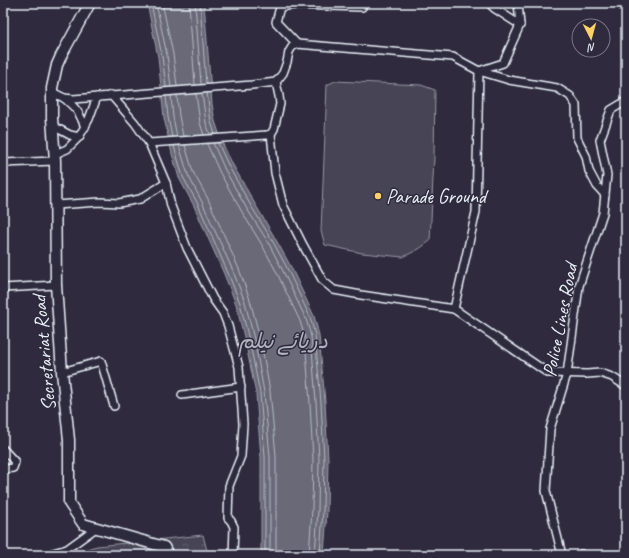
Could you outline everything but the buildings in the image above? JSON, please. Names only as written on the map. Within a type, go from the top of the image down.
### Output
[{"type":"main road","name":"Secretariat Road","points":[[90,3],[59,61],[52,92],[56,205],[56,285],[62,372],[70,440],[69,503],[84,524],[164,547],[168,555]]},
{"type":"street","points":[[297,44],[276,22],[280,7],[294,5],[362,7],[361,3]]},
{"type":"street","points":[[489,3],[520,25]]},
{"type":"street","points":[[479,71],[503,63],[520,25],[518,3]]},
{"type":"street","points":[[617,3],[626,8]]},
{"type":"street","points":[[64,98],[120,95],[276,82],[283,74],[289,52],[292,47],[297,44],[453,57],[479,71],[509,80],[558,88],[570,96],[576,104],[577,138],[586,156],[589,170],[597,186],[605,195]]},
{"type":"street","points":[[454,309],[476,212],[479,71]]},
{"type":"street","points":[[276,82],[280,104],[274,129],[271,134],[276,173],[283,205],[323,281],[334,290],[362,296],[454,309],[548,372],[568,374],[600,373],[612,377],[626,386]]},
{"type":"street","points":[[52,92],[64,98],[76,109],[85,127]]},
{"type":"street","points":[[111,95],[150,143],[166,183],[171,206],[187,248],[213,299],[223,313],[238,367],[241,387],[243,424],[242,456],[229,486],[228,518],[234,527],[233,555]]},
{"type":"street","points":[[3,163],[55,157],[67,149],[79,137],[89,120],[97,96]]},
{"type":"street","name":"Police Lines Road","points":[[562,555],[546,491],[550,428],[568,374],[579,286],[603,212],[607,174],[600,140],[611,110],[626,101]]},
{"type":"street","points":[[53,126],[70,135],[79,137]]},
{"type":"street","points":[[150,143],[271,134]]},
{"type":"street","points":[[56,205],[100,202],[119,203],[140,199],[166,183]]},
{"type":"street","points":[[3,288],[56,285]]},
{"type":"street","points":[[62,372],[101,361],[114,406]]},
{"type":"street","points":[[182,395],[241,387]]},
{"type":"street","points":[[3,449],[15,462],[13,468],[6,469],[3,467]]},
{"type":"street","points":[[46,555],[67,549],[96,528]]},
{"type":"green space","name":"Parade Ground","points":[[335,81],[421,85],[435,90],[434,157],[430,241],[419,249],[403,257],[362,253],[325,245],[321,231],[327,85]]},
{"type":"green space","points":[[203,535],[208,555],[65,555],[97,546]]},
{"type":"water","name":"دریائے نیلم","points":[[148,3],[204,3],[212,104],[215,121],[222,142],[233,165],[290,265],[314,316],[319,335],[328,459],[324,555],[261,555],[261,458],[256,394],[246,345],[236,304],[194,206],[179,178],[172,154],[164,118],[158,57]]},
{"type":"place","name":"Parade Ground","points":[[378,196]]}]
